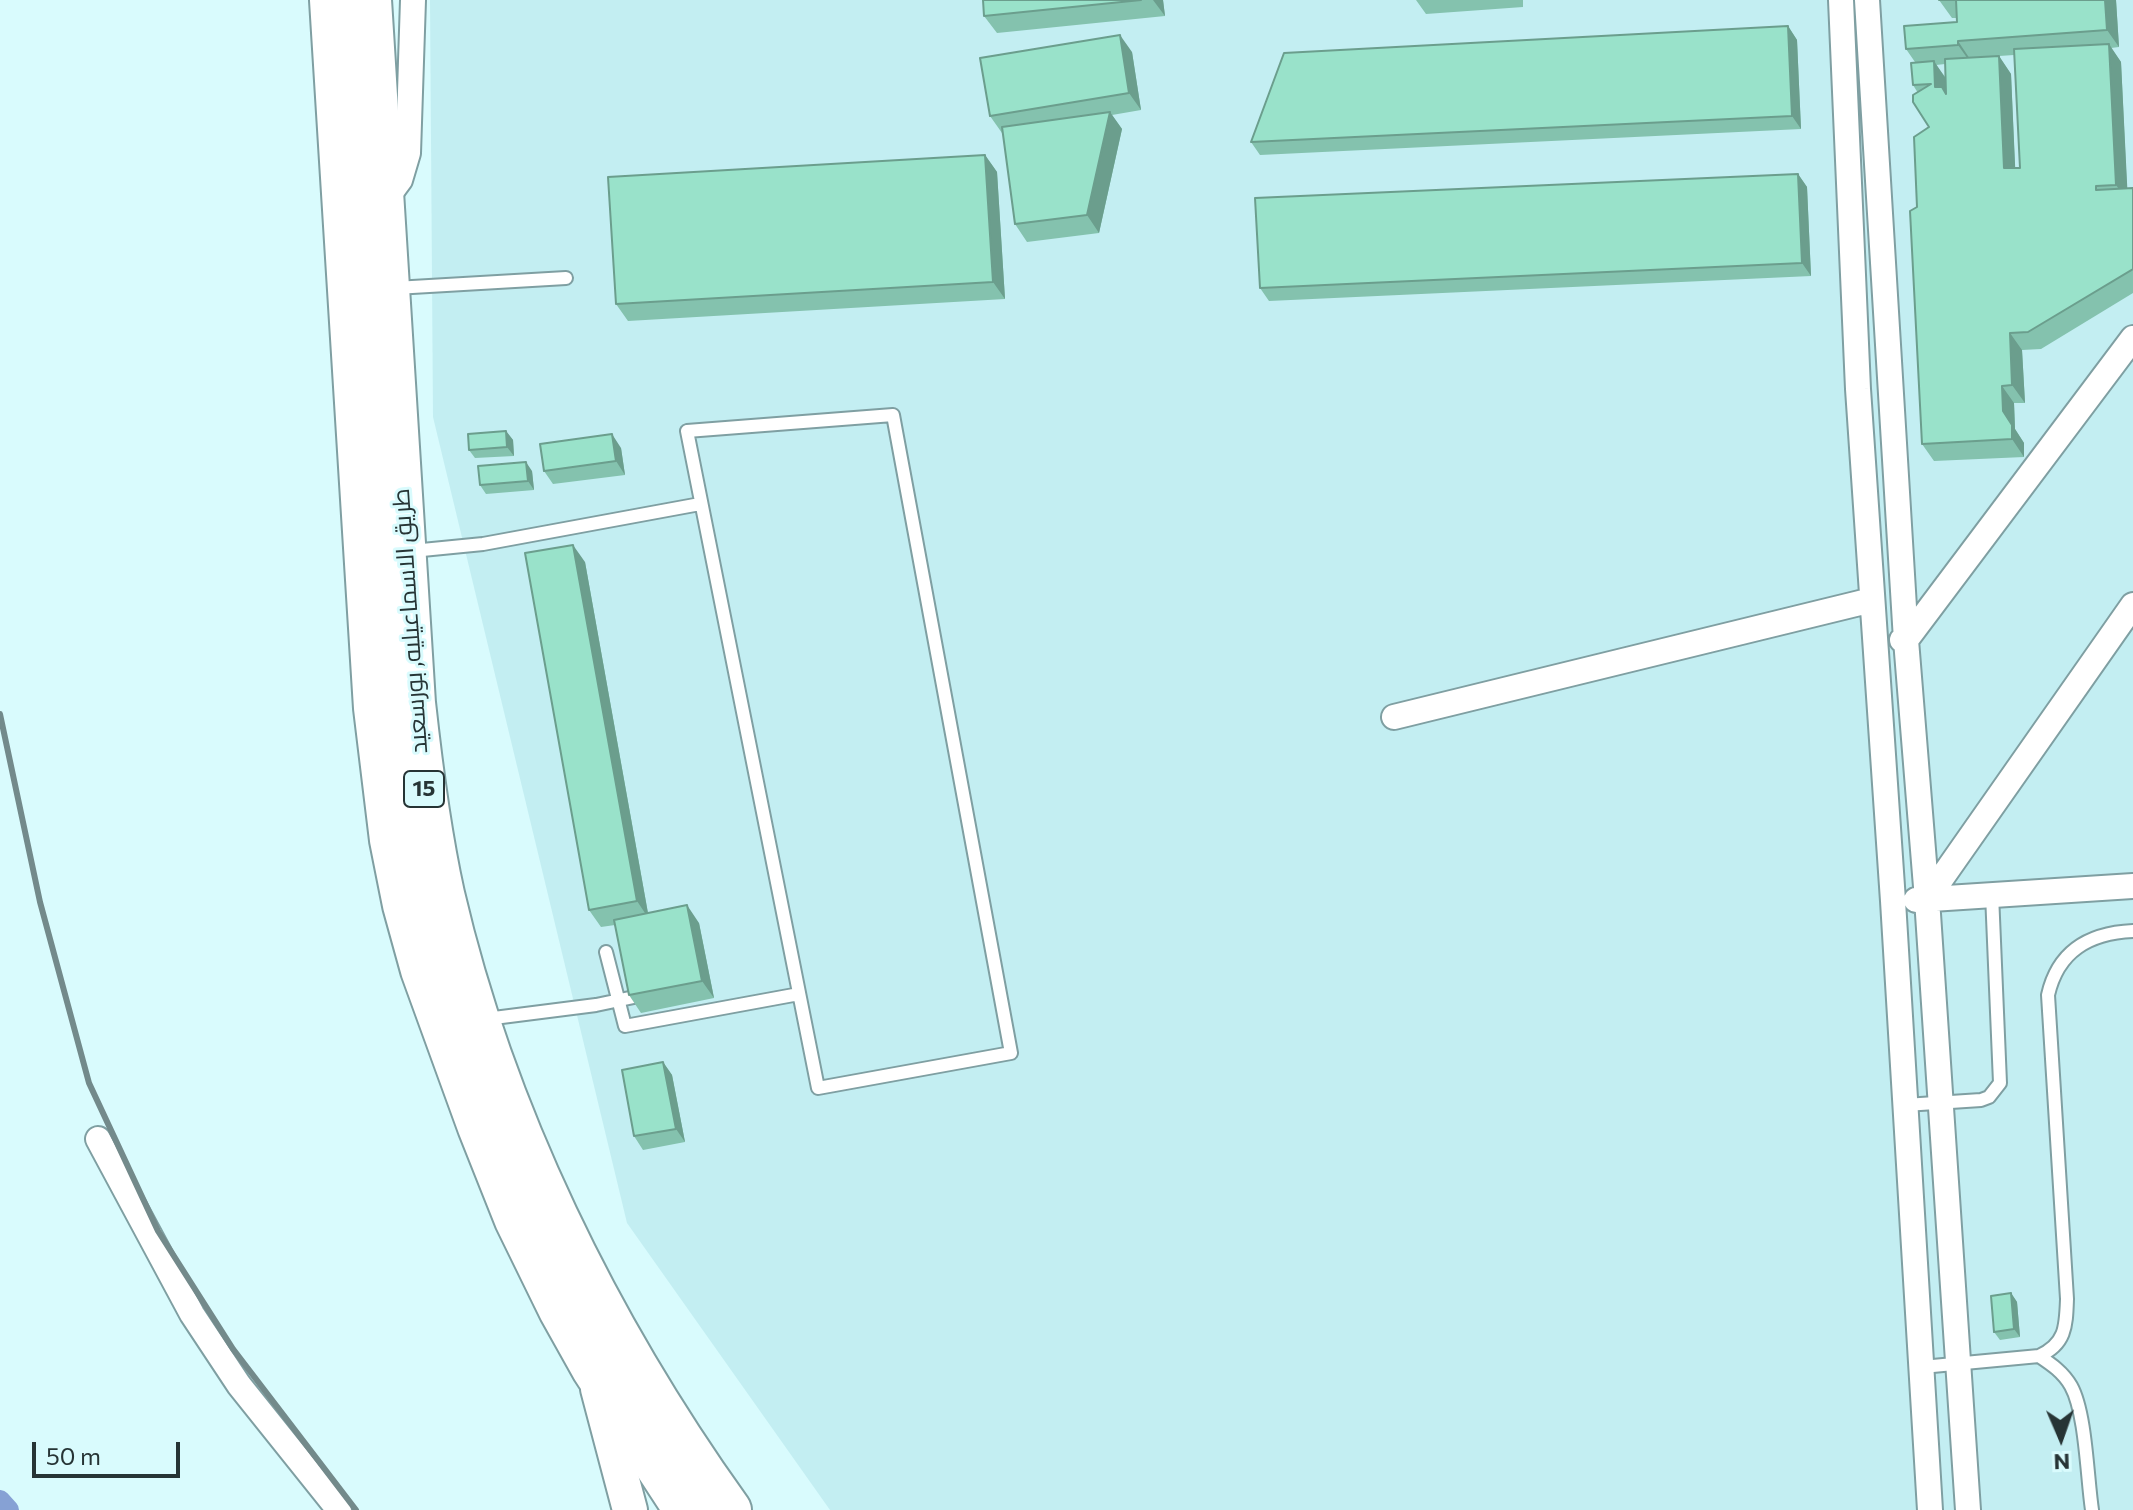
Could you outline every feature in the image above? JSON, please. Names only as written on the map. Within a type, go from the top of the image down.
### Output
[{"type":"highway","name":"طريق الاسماعيليه, بورسعيد","points":[[331,0],[390,529]]},
{"type":"highway","name":"طريق الاسماعيليه, بورسعيد","points":[[370,0],[388,288],[390,529],[381,775],[404,905],[422,970],[516,1220],[593,1369],[685,1510]]},
{"type":"highway","name":"طريق الاسماعيليه, بورسعيد","points":[[388,599],[414,703],[431,832],[447,908],[479,1020],[533,1160],[597,1295],[678,1433],[730,1510]]},
{"type":"main road","points":[[593,1369],[630,1510]]},
{"type":"street","points":[[383,203],[400,180],[408,153],[413,0]]},
{"type":"street","points":[[1841,0],[1858,389],[1930,1510]]},
{"type":"street","points":[[1867,0],[1906,640],[1927,899],[1968,1510]]},
{"type":"street","points":[[1875,643],[1906,640],[2133,338]]},
{"type":"street","points":[[1394,717],[1872,600]]},
{"type":"street","points":[[1927,899],[2133,605]]},
{"type":"street","points":[[1893,901],[2133,886]]},
{"type":"street","points":[[98,1139],[192,1314],[239,1385],[339,1510]]},
{"type":"lane","points":[[388,288],[566,278]]},
{"type":"lane","points":[[893,415],[1011,1053],[818,1088],[799,994],[687,431],[893,415]]},
{"type":"lane","points":[[390,529],[483,544],[700,504]]},
{"type":"lane","points":[[1905,1105],[1972,1102],[1989,1097],[2001,1078],[1992,894]]},
{"type":"lane","points":[[1922,1367],[2039,1356],[2053,1349],[2066,1322],[2048,995],[2060,964],[2073,950],[2097,937],[2133,931]]},
{"type":"lane","points":[[606,952],[625,1026],[799,994]]},
{"type":"lane","points":[[479,1020],[634,997]]},
{"type":"lane","points":[[2039,1356],[2059,1370],[2071,1386],[2079,1410],[2092,1510]]},
{"type":"shaded area","points":[[430,0],[2133,0],[2133,1510],[830,1510],[627,1223],[433,417]]},
{"type":"building","points":[[983,0],[1141,0],[984,16]]},
{"type":"building","points":[[1956,0],[2105,0],[2107,30],[1958,41],[1958,45],[1906,49],[1904,26],[1957,22]]},
{"type":"building","points":[[1788,26],[1792,116],[1251,142],[1284,53]]},
{"type":"building","points":[[1120,35],[1129,93],[990,116],[980,58]]},
{"type":"building","points":[[2109,44],[2116,185],[2096,186],[2096,190],[2133,188],[2133,269],[2028,332],[2010,333],[2012,385],[2002,386],[2003,411],[2012,425],[2012,439],[1922,444],[1910,211],[1917,207],[1914,137],[1929,127],[1913,102],[1913,95],[1931,84],[1913,85],[1911,63],[1934,61],[1935,87],[1942,87],[1946,94],[1945,59],[1999,56],[2004,168],[2020,168],[2014,49]]},
{"type":"building","points":[[1110,112],[1087,215],[1015,224],[1002,127]]},
{"type":"building","points":[[985,155],[993,282],[616,304],[608,177]]},
{"type":"building","points":[[1798,174],[1802,263],[1260,288],[1255,198]]},
{"type":"building","points":[[506,431],[507,447],[469,450],[468,434]]},
{"type":"building","points":[[612,434],[616,461],[544,471],[540,444]]},
{"type":"building","points":[[526,462],[528,481],[480,485],[478,466]]},
{"type":"building","points":[[573,545],[637,901],[589,910],[525,553]]},
{"type":"building","points":[[687,905],[702,981],[629,995],[614,920]]},
{"type":"building","points":[[663,1062],[676,1129],[634,1136],[622,1070]]},
{"type":"building","points":[[2011,1293],[2014,1329],[1994,1332],[1991,1296]]},
{"type":"waterway","points":[[0,1500],[9,1510]]},
{"type":"railway","points":[[0,714],[40,902],[89,1083],[158,1231],[233,1349],[356,1510]]}]
